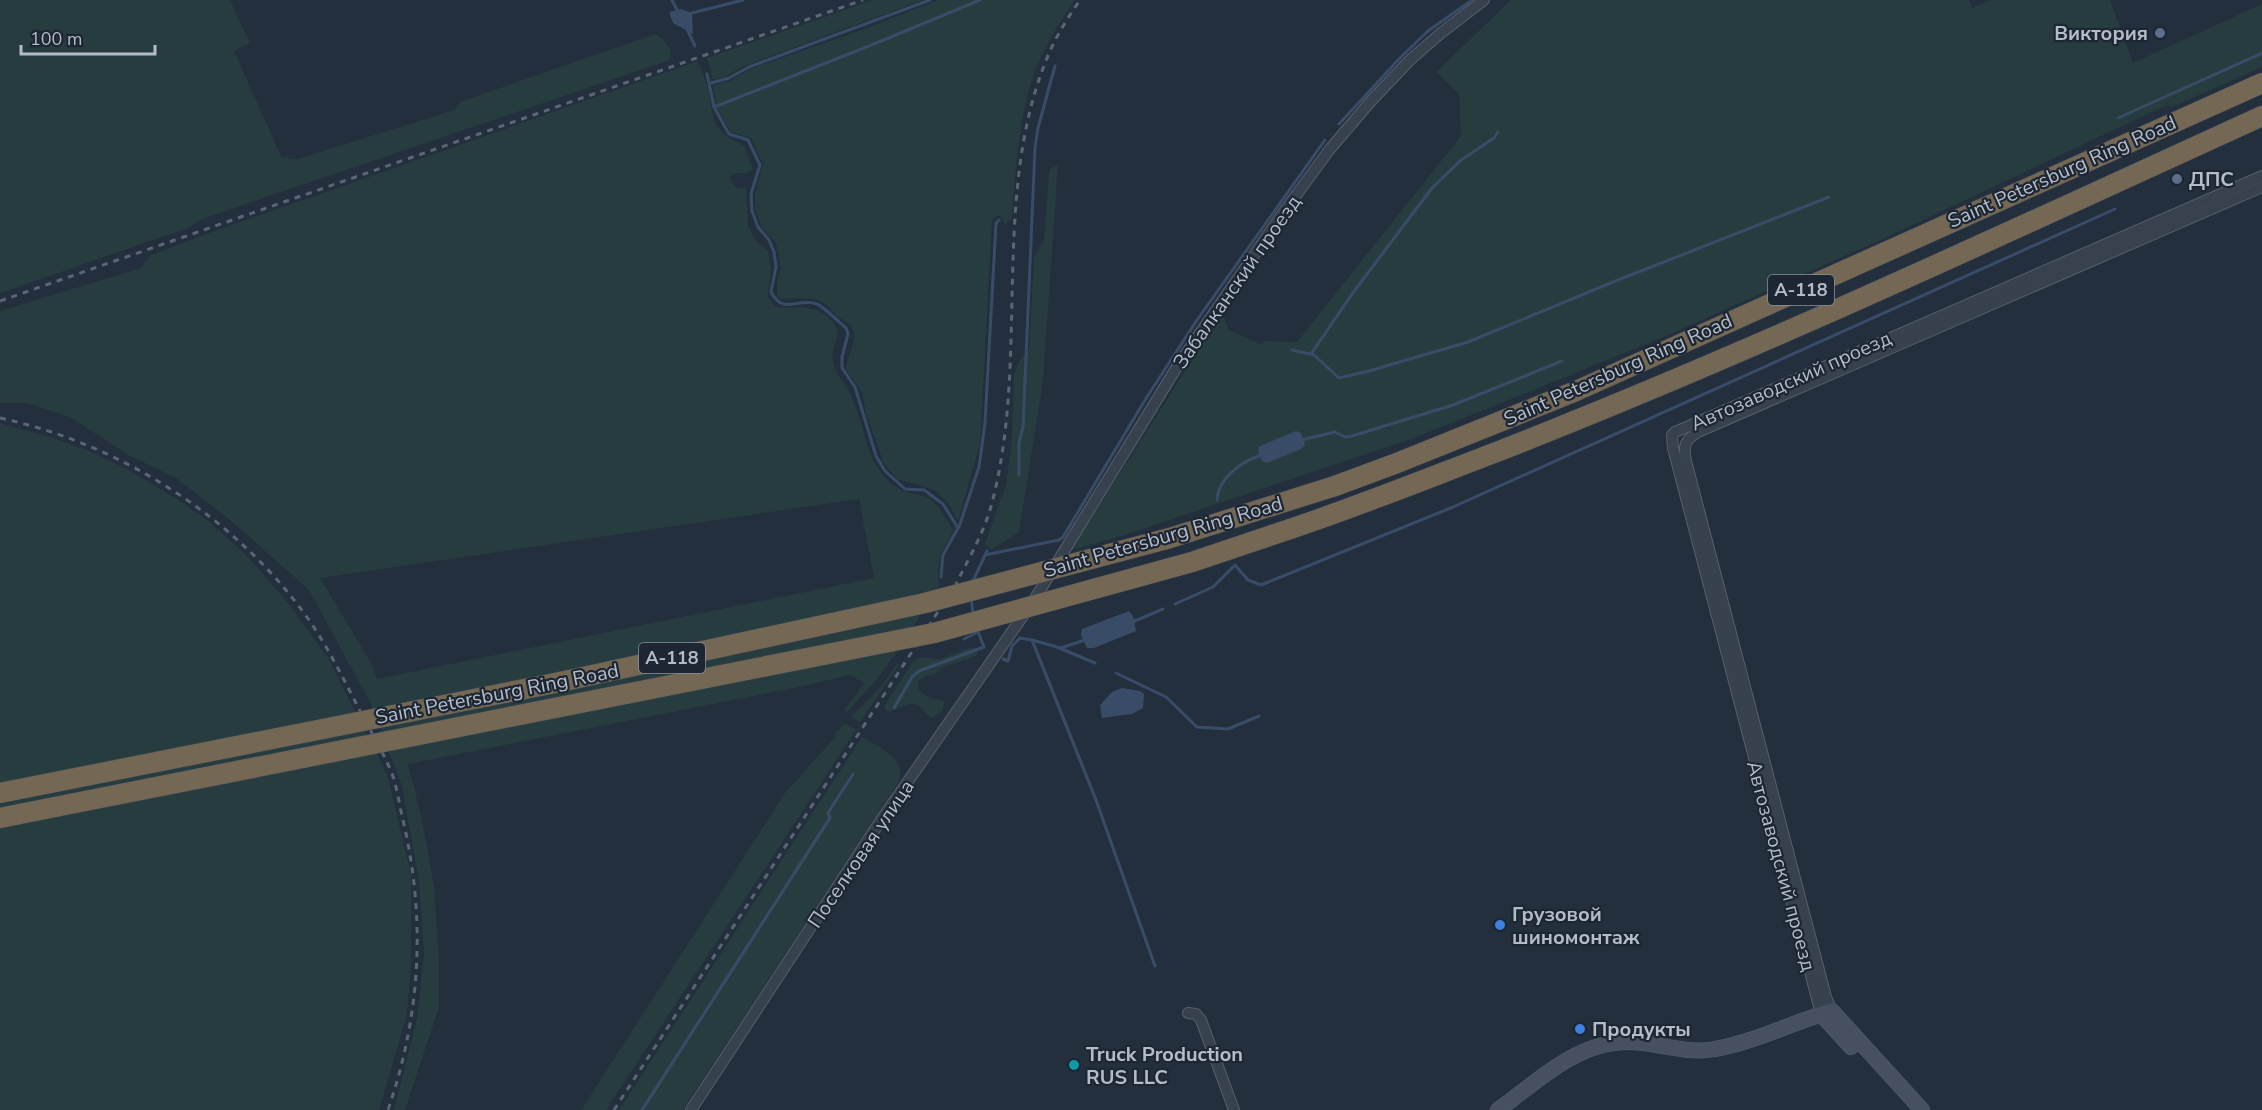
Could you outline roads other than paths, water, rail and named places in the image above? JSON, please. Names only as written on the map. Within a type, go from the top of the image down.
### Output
[{"type":"highway","name":"Saint Petersburg Ring Road","points":[[0,793],[560,682],[925,603],[1170,538],[1335,486],[1576,391],[2262,83]]},
{"type":"highway","name":"Saint Petersburg Ring Road","points":[[0,818],[934,633],[1192,562],[1343,512],[1599,412],[1819,318],[2262,116]]},
{"type":"street","name":"Забалканский проезд","points":[[1034,600],[1180,362],[1330,149],[1410,60],[1484,0]]},
{"type":"street","name":"Автозаводский проезд","points":[[1826,1013],[1674,456],[1672,435],[2262,176]]},
{"type":"street","name":"Автозаводский проезд","points":[[1826,1013],[1826,997],[1684,452],[1686,441],[1698,432],[2262,187]]},
{"type":"street","name":"Поселковая улица","points":[[691,1110],[879,823],[1034,600]]},
{"type":"street","points":[[1188,1013],[1196,1014],[1201,1020],[1234,1110]]},
{"type":"street","points":[[1498,1110],[1568,1059],[1607,1044],[1630,1042],[1687,1050],[1713,1050],[1826,1013]]},
{"type":"street","points":[[1826,1013],[1909,1110]]},
{"type":"street","points":[[1826,1013],[1922,1110]]},
{"type":"water","points":[[681,9],[692,13],[693,34],[673,23],[669,12]]},
{"type":"water","points":[[1296,431],[1301,433],[1305,445],[1301,449],[1267,463],[1262,461],[1258,450],[1260,446]]},
{"type":"water","points":[[1129,611],[1133,616],[1136,631],[1094,648],[1087,648],[1081,635],[1082,629]]},
{"type":"water","points":[[1122,688],[1140,691],[1144,694],[1143,708],[1132,714],[1102,718],[1100,705],[1112,692]]},
{"type":"waterway","points":[[672,0],[678,12]]},
{"type":"waterway","points":[[692,13],[743,0]]},
{"type":"waterway","points":[[711,83],[930,0]]},
{"type":"waterway","points":[[714,107],[980,0]]},
{"type":"waterway","points":[[1339,124],[1428,31],[1472,0]]},
{"type":"waterway","points":[[687,29],[695,46]]},
{"type":"waterway","points":[[2118,118],[2262,53]]},
{"type":"waterway","points":[[1019,475],[1035,148],[1038,128],[1055,66]]},
{"type":"waterway","points":[[707,74],[714,107],[729,134],[748,140],[760,165],[751,194],[752,211],[758,227],[769,240],[774,252],[776,267],[771,292],[781,303],[810,302],[817,304],[846,328],[848,334],[842,357],[842,368],[855,387],[876,456],[885,471],[905,489],[924,490],[943,504],[958,528],[943,555],[941,577]]},
{"type":"waterway","points":[[1311,354],[1352,294],[1432,188],[1461,160],[1494,138],[1498,132]]},
{"type":"waterway","points":[[985,555],[1059,540],[1063,537],[1145,400],[1197,320],[1325,140]]},
{"type":"waterway","points":[[1292,350],[1314,355],[1339,378],[1369,371],[1468,342],[1829,197]]},
{"type":"waterway","points":[[1175,604],[1213,587],[1235,565],[1248,580],[1261,585],[1453,507],[2115,209]]},
{"type":"waterway","points":[[959,527],[979,467],[985,423],[996,223],[999,220]]},
{"type":"waterway","points":[[1301,440],[1335,432],[1345,437],[1352,436],[1453,405],[1562,361]]},
{"type":"waterway","points":[[1217,500],[1218,492],[1226,478],[1246,462],[1261,455]]},
{"type":"waterway","points":[[973,581],[987,551]]},
{"type":"waterway","points":[[971,597],[973,614]]},
{"type":"waterway","points":[[1130,623],[1163,609]]},
{"type":"waterway","points":[[894,708],[912,677],[919,671],[984,647],[977,629]]},
{"type":"waterway","points":[[964,639],[978,632]]},
{"type":"waterway","points":[[1003,659],[1008,661],[1012,646],[1020,638],[1032,640]]},
{"type":"waterway","points":[[1095,663],[1057,647],[1032,640],[1096,800],[1155,966]]},
{"type":"waterway","points":[[1061,648],[1085,640]]},
{"type":"waterway","points":[[1116,673],[1166,697],[1197,727],[1228,729],[1259,716]]},
{"type":"waterway","points":[[642,1110],[830,818],[828,813],[853,774]]},
{"type":"railway","points":[[0,301],[863,0]]},
{"type":"railway","points":[[614,1110],[956,584],[983,529],[990,510],[1002,454],[1008,396],[1012,278],[1020,162],[1031,105],[1050,51],[1080,0]]},
{"type":"railway","points":[[0,418],[45,430],[89,446],[132,466],[211,518],[247,549],[280,583],[309,620],[334,660],[393,777],[415,893],[417,930],[413,1002],[408,1038],[388,1110]]},
{"type":"place","name":"Виктория","points":[[2160,33]]},
{"type":"place","name":"ДПС","points":[[2177,179]]},
{"type":"place","name":"Грузовой шиномонтаж","points":[[1500,925]]},
{"type":"place","name":"Продукты","points":[[1580,1029]]},
{"type":"place","name":"Truck Production RUS LLC","points":[[1074,1065]]}]
